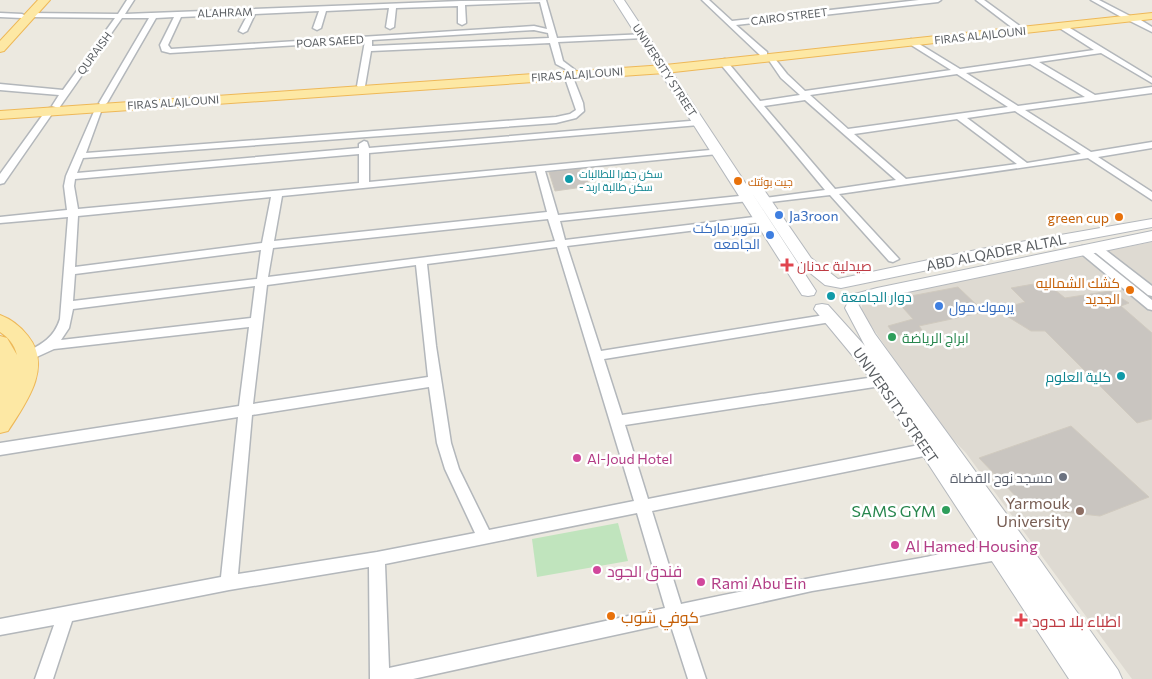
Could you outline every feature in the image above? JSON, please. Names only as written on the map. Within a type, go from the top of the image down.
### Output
[{"type":"main road","points":[[0,48],[38,0]]},
{"type":"main road","points":[[0,41],[44,0]]},
{"type":"main road","name":"UNIVERSITY STREET","points":[[619,0],[765,201],[805,261],[836,282]]},
{"type":"main road","name":"FIRAS ALAJLOUNI","points":[[0,110],[102,105],[569,72],[1062,27],[1129,17]]},
{"type":"main road","name":"FIRAS ALAJLOUNI","points":[[102,105],[722,61],[1017,27],[1129,17],[1151,23]]},
{"type":"main road","name":"UNIVERSITY STREET","points":[[665,64],[699,122],[808,291]]},
{"type":"main road","name":"FIRAS ALAJLOUNI","points":[[0,115],[53,108]]},
{"type":"main road","name":"ABD ALQADER ALTAL","points":[[836,282],[1152,224]]},
{"type":"main road","points":[[855,304],[852,290],[836,282],[813,284],[808,291],[811,301],[826,313],[839,312],[855,304],[877,293],[1152,236]]},
{"type":"main road","name":"UNIVERSITY STREET","points":[[855,304],[868,336],[892,372],[1032,567],[1108,679]]},
{"type":"main road","name":"UNIVERSITY STREET","points":[[826,313],[841,327],[881,381],[998,554],[1055,634],[1083,679]]},
{"type":"main road","points":[[0,322],[12,330],[26,345],[30,356],[24,382],[15,402],[0,425]]},
{"type":"main road","points":[[0,343],[9,355],[11,367],[9,382],[0,400]]},
{"type":"street","name":"QURAISH","points":[[0,181],[131,0]]},
{"type":"street","name":"ALAHRAM","points":[[0,15],[154,16],[370,4],[393,6],[441,2],[542,0]]},
{"type":"street","points":[[78,156],[364,136],[566,118],[578,114],[581,108],[569,72],[559,62],[542,0]]},
{"type":"street","points":[[705,0],[767,55],[784,76],[805,96],[905,183]]},
{"type":"street","points":[[840,0],[854,8]]},
{"type":"street","points":[[885,0],[892,4]]},
{"type":"street","name":"CAIRO STREET","points":[[730,23],[938,0]]},
{"type":"street","points":[[979,0],[1017,27]]},
{"type":"street","points":[[1094,0],[1129,17]]},
{"type":"street","points":[[461,3],[462,23]]},
{"type":"street","points":[[390,27],[393,6]]},
{"type":"street","points":[[317,28],[323,8]]},
{"type":"street","points":[[243,31],[253,11]]},
{"type":"street","name":"POAR SAEED","points":[[179,14],[164,45],[165,49],[170,51],[534,28],[546,24],[549,20]]},
{"type":"street","points":[[51,345],[63,328],[66,319],[73,213],[69,186],[71,176],[78,156],[102,105],[154,16]]},
{"type":"street","points":[[1062,27],[1152,81]]},
{"type":"street","name":"POAR SAEED","points":[[534,28],[552,32]]},
{"type":"street","points":[[368,49],[644,36]]},
{"type":"street","points":[[361,86],[370,39]]},
{"type":"street","points":[[910,41],[1152,197]]},
{"type":"street","points":[[758,104],[1101,52]]},
{"type":"street","points":[[722,61],[833,193],[893,259]]},
{"type":"street","points":[[1033,62],[1094,98]]},
{"type":"street","points":[[0,87],[65,93]]},
{"type":"street","points":[[845,132],[1152,90]]},
{"type":"street","points":[[960,117],[1025,166]]},
{"type":"street","points":[[71,176],[699,122]]},
{"type":"street","points":[[364,136],[364,186]]},
{"type":"street","points":[[765,201],[1025,166],[1152,145]]},
{"type":"street","points":[[0,220],[718,151]]},
{"type":"street","points":[[540,169],[559,243],[617,421],[675,614],[697,679]]},
{"type":"street","points":[[229,583],[244,411],[255,322],[278,193]]},
{"type":"street","points":[[68,271],[267,247],[289,242],[749,198]]},
{"type":"street","points":[[66,306],[261,283],[559,243],[762,220]]},
{"type":"street","points":[[1088,248],[1152,292]]},
{"type":"street","points":[[1088,248],[1152,306]]},
{"type":"street","points":[[421,262],[444,443],[452,469],[485,536]]},
{"type":"street","points":[[596,356],[826,313]]},
{"type":"street","points":[[30,356],[51,345],[255,322]]},
{"type":"street","points":[[0,449],[435,381]]},
{"type":"street","points":[[617,421],[881,381]]},
{"type":"street","points":[[0,628],[229,583],[377,559],[928,449]]},
{"type":"street","points":[[377,559],[380,679],[409,671],[812,584],[972,556],[998,554]]},
{"type":"street","points":[[44,679],[65,616]]},
{"type":"shaded area","name":"Yarmouk University","points":[[1152,242],[1152,679],[1132,679],[966,453],[942,428],[861,311],[863,301],[885,295]]},
{"type":"green space","points":[[618,523],[628,561],[537,577],[532,539]]},
{"type":"building","name":"سكن جفرا للطالبات - سكن طالبة اربد","points":[[582,169],[590,186],[555,191],[549,172]]},
{"type":"building","name":"كلية العلوم","points":[[1045,282],[1065,298],[1110,291],[1129,303],[1121,306],[1152,333],[1152,419],[1137,423],[1045,331],[1031,331],[997,310],[1025,302],[1011,288]]},
{"type":"building","name":"يرموك مول","points":[[958,287],[984,312],[919,326],[922,330],[895,336],[888,326],[913,319],[895,299]]},
{"type":"building","name":"مسجد نوح القضاة","points":[[1071,426],[1149,497],[1100,516],[1027,508],[979,458]]},
{"type":"place","name":"سكن جفرا للطالبات - سكن طالبة اربد","points":[[569,179]]},
{"type":"place","name":"جيت بوئتك","points":[[738,181]]},
{"type":"place","name":"Ja3roon","points":[[779,215]]},
{"type":"place","name":"green cup","points":[[1119,217]]},
{"type":"place","name":"سوبر ماركت الجامعه","points":[[770,235]]},
{"type":"place","name":"صيدلية عدنان","points":[[787,265]]},
{"type":"place","name":"كشك الشماليه الجديد","points":[[1130,290]]},
{"type":"place","name":"دوار الجامعة","points":[[831,296]]},
{"type":"place","name":"يرموك مول","points":[[939,306]]},
{"type":"place","name":"ابراج الرياضة","points":[[892,337]]},
{"type":"place","name":"كلية العلوم","points":[[1121,376]]},
{"type":"place","name":"Al-Joud Hotel","points":[[577,458]]},
{"type":"place","name":"مسجد نوح القضاة","points":[[1063,477]]},
{"type":"place","name":"SAMS GYM","points":[[946,510]]},
{"type":"place","name":"Yarmouk University","points":[[1080,511]]},
{"type":"place","name":"Al Hamed Housing","points":[[895,545]]},
{"type":"place","name":"فندق الجود","points":[[597,570]]},
{"type":"place","name":"Rami Abu Ein","points":[[701,582]]},
{"type":"place","name":"كوفي شوب","points":[[611,616]]},
{"type":"place","name":"اطباء بلا حدود","points":[[1021,620]]}]
